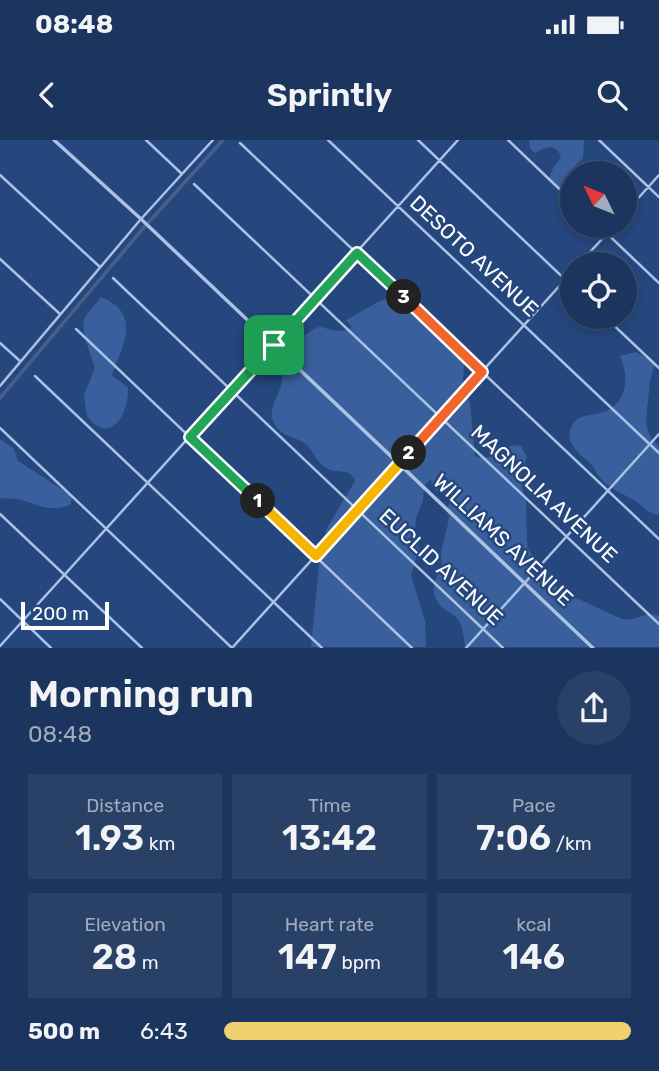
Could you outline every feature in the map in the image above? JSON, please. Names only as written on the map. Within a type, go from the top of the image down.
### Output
[{"type":"street","name":"WILLIAMS AVENUE","points":[[54,140],[141,219],[593,648]]},
{"type":"street","points":[[146,140],[182,174]]},
{"type":"street","points":[[0,386],[141,219],[213,140]]},
{"type":"street","name":"DESOTO AVENUE","points":[[328,140],[659,453]]},
{"type":"street","points":[[418,140],[560,274]]},
{"type":"street","points":[[0,646],[458,140]]},
{"type":"street","points":[[508,140],[560,190]]},
{"type":"street","points":[[598,140],[659,197]]},
{"type":"street","points":[[240,143],[659,539]]},
{"type":"street","points":[[0,175],[100,267]]},
{"type":"street","points":[[637,199],[659,175]]},
{"type":"street","name":"MAGNOLIA AVENUE","points":[[194,184],[659,624]]},
{"type":"street","points":[[590,252],[602,238]]},
{"type":"street","points":[[612,238],[659,283]]},
{"type":"street","points":[[0,259],[60,314]]},
{"type":"street","name":"EUCLID AVENUE","points":[[113,278],[503,648]]},
{"type":"street","points":[[0,428],[232,648],[560,285]]},
{"type":"street","points":[[76,329],[412,648]]},
{"type":"street","points":[[618,329],[659,368]]},
{"type":"street","points":[[0,343],[20,361]]},
{"type":"street","points":[[35,376],[322,648]]},
{"type":"street","points":[[466,648],[659,434]]},
{"type":"street","points":[[0,514],[142,648]]},
{"type":"street","points":[[0,599],[51,648]]},
{"type":"shaded area","points":[[529,140],[584,140],[583,158],[580,161],[560,161],[560,189],[549,178],[561,158],[557,150],[551,147],[535,153],[530,148]]},
{"type":"shaded area","points":[[101,297],[122,312],[125,321],[124,341],[112,375],[128,388],[122,416],[111,427],[104,428],[96,425],[87,416],[84,395],[95,368],[83,324],[87,314]]},
{"type":"shaded area","points":[[394,297],[411,308],[464,362],[463,381],[470,404],[475,456],[493,456],[506,448],[521,446],[527,457],[520,480],[526,501],[527,545],[536,563],[553,576],[558,589],[620,618],[659,616],[659,647],[595,647],[448,509],[451,496],[437,491],[431,479],[424,486],[282,351],[320,327],[340,331],[348,329],[352,327],[346,320],[380,301]]},
{"type":"shaded area","points":[[636,352],[656,363],[650,382],[646,419],[650,436],[659,446],[659,515],[605,483],[592,465],[574,448],[570,438],[572,426],[577,419],[609,410],[616,405],[621,398],[625,382],[620,356]]},
{"type":"shaded area","points":[[280,353],[424,489],[415,528],[419,550],[411,575],[425,621],[426,647],[311,647],[320,554],[326,530],[355,481],[347,472],[324,466],[306,444],[282,432],[274,424],[273,407],[282,380],[277,359]]},
{"type":"shaded area","points":[[0,439],[13,448],[18,461],[68,493],[72,498],[70,505],[49,508],[18,499],[0,498]]},
{"type":"shaded area","points":[[448,513],[591,647],[465,646],[460,623],[438,603],[434,593],[435,582],[442,566]]},
{"type":"waterway","points":[[148,223],[223,140]]},
{"type":"waterway","points":[[0,398],[145,226]]},
{"type":"route","points":[[357,253],[482,372],[316,556],[190,437],[274,345],[357,253]]}]
